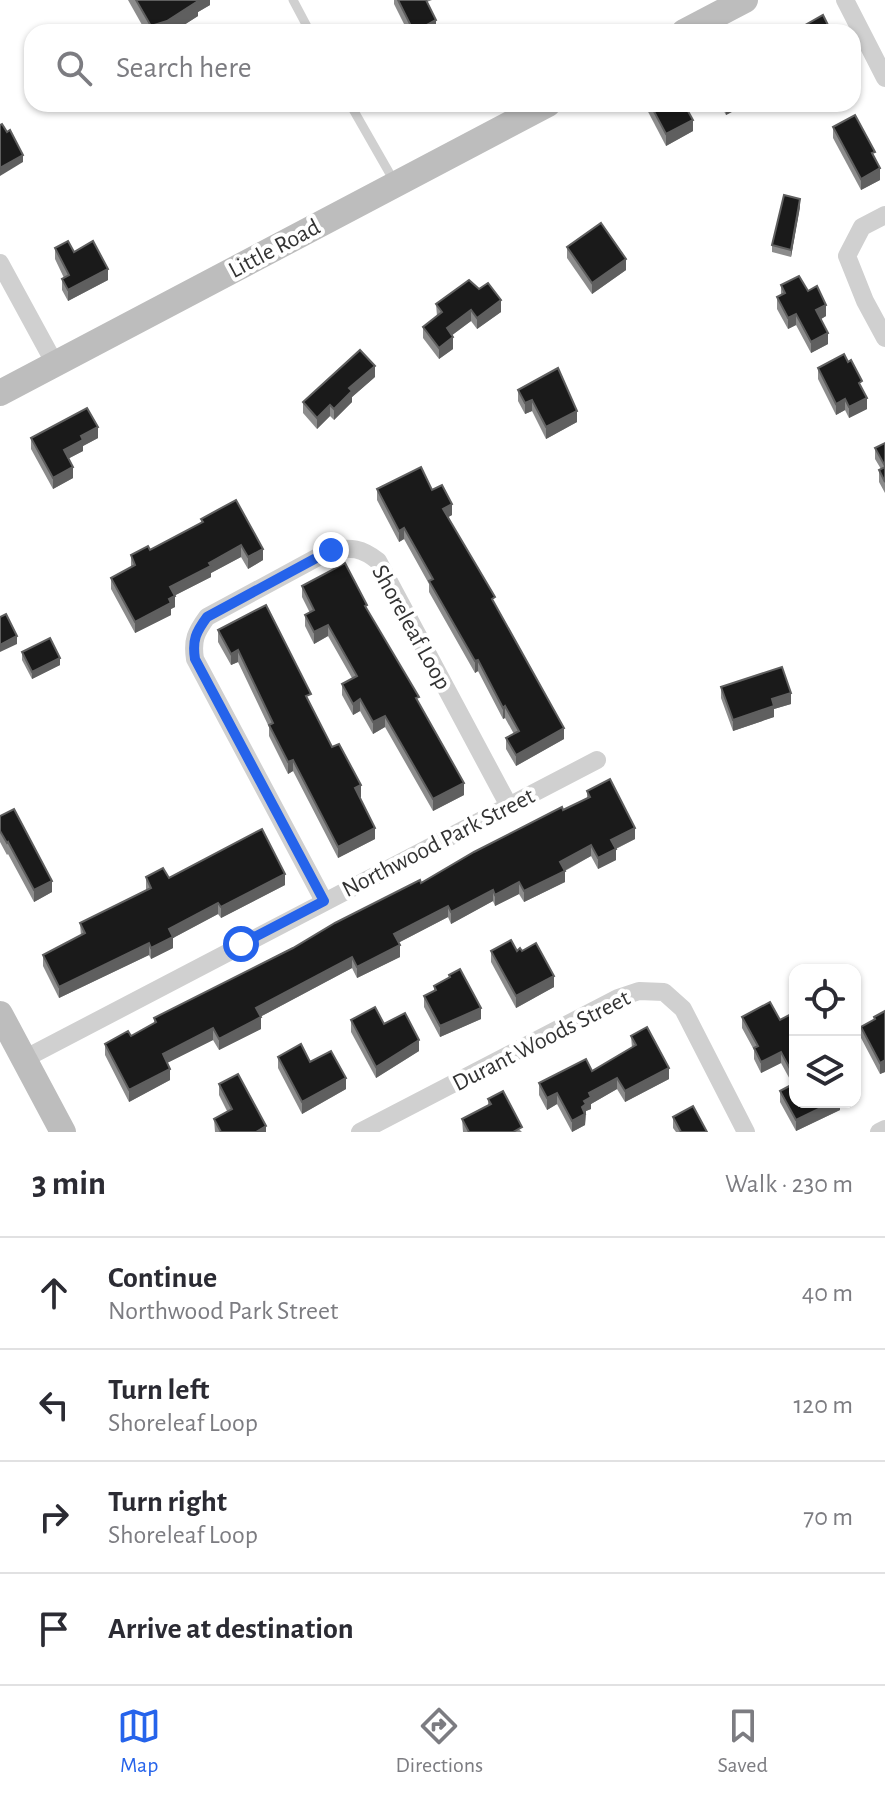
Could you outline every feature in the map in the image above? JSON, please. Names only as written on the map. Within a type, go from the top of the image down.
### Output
[{"type":"street","points":[[699,24],[745,0]]},
{"type":"street","points":[[845,0],[857,24]]},
{"type":"street","points":[[861,31],[885,78]]},
{"type":"street","name":"Little Road","points":[[0,393],[533,112]]},
{"type":"street","points":[[885,215],[862,227],[847,256],[865,301],[885,338]]},
{"type":"street","points":[[0,263],[55,364]]},
{"type":"street","name":"Shoreleaf Loop","points":[[324,901],[195,659],[193,645],[195,634],[207,617],[331,550],[349,547],[365,550],[378,561],[509,806]]},
{"type":"street","name":"Northwood Park Street","points":[[24,1059],[597,760]]},
{"type":"street","name":"Durant Woods Street","points":[[360,1132],[618,998],[639,991],[664,992],[683,1009],[746,1132]]},
{"type":"street","points":[[0,1014],[63,1132]]},
{"type":"street","points":[[879,1132],[885,1129]]},
{"type":"lane","points":[[293,0],[306,24]]},
{"type":"lane","points":[[354,112],[395,184]]},
{"type":"building","points":[[136,0],[198,1],[167,21],[150,24]]},
{"type":"building","points":[[398,0],[426,0],[436,20],[429,24],[410,24]]},
{"type":"building","points":[[823,15],[828,24],[807,24]]},
{"type":"building","points":[[654,112],[688,112],[693,120],[666,134]]},
{"type":"building","points":[[855,115],[880,168],[861,179],[833,127]]},
{"type":"building","points":[[0,125],[7,132],[10,130],[23,155],[0,168]]},
{"type":"building","points":[[784,195],[800,199],[791,250],[772,245]]},
{"type":"building","points":[[601,223],[626,259],[592,283],[567,247]]},
{"type":"building","points":[[68,241],[74,252],[93,241],[108,269],[68,290],[62,279],[69,275],[55,248]]},
{"type":"building","points":[[799,276],[808,291],[817,286],[826,305],[816,310],[828,333],[811,342],[796,314],[788,318],[777,297],[785,293],[781,285]]},
{"type":"building","points":[[469,280],[479,289],[488,283],[501,300],[477,318],[471,310],[447,328],[453,337],[439,348],[423,327],[442,312],[436,304]]},
{"type":"building","points":[[360,350],[375,366],[349,388],[352,391],[334,409],[330,405],[317,418],[303,402]]},
{"type":"building","points":[[844,354],[848,362],[851,360],[862,381],[859,383],[867,398],[849,407],[845,399],[836,404],[818,368]]},
{"type":"building","points":[[558,368],[577,411],[546,427],[532,400],[525,403],[518,390]]},
{"type":"building","points":[[87,408],[98,427],[64,450],[73,467],[53,478],[31,438]]},
{"type":"building","points":[[885,443],[885,466],[875,448]]},
{"type":"building","points":[[421,467],[432,490],[442,485],[452,504],[443,509],[495,597],[492,599],[564,728],[516,755],[506,738],[519,731],[429,581],[433,579],[404,528],[399,531],[377,489]]},
{"type":"building","points":[[885,467],[885,482],[879,470]]},
{"type":"building","points":[[236,500],[263,549],[248,557],[241,545],[209,563],[211,566],[170,587],[175,596],[169,599],[171,603],[135,622],[111,578],[135,565],[131,555],[148,546],[150,550],[203,522],[201,519]]},
{"type":"building","points":[[345,563],[365,606],[419,697],[416,698],[464,783],[433,799],[385,716],[373,722],[360,699],[353,704],[342,684],[357,676],[328,625],[314,632],[305,615],[314,610],[302,586]]},
{"type":"building","points":[[266,605],[311,694],[306,696],[332,747],[339,744],[361,785],[355,788],[375,828],[338,847],[293,760],[288,762],[269,725],[273,723],[238,650],[231,654],[218,630]]},
{"type":"building","points":[[6,614],[17,636],[0,645],[0,617]]},
{"type":"building","points":[[50,638],[60,658],[32,672],[22,652]]},
{"type":"building","points":[[782,667],[791,693],[772,699],[774,706],[733,720],[721,687]]},
{"type":"building","points":[[610,779],[635,828],[611,840],[616,849],[598,858],[591,845],[560,862],[565,871],[524,891],[519,882],[495,895],[493,890],[451,912],[448,906],[394,934],[400,945],[357,967],[352,957],[256,1008],[261,1017],[219,1039],[213,1028],[163,1054],[170,1069],[129,1090],[105,1044],[128,1031],[131,1036],[156,1022],[154,1018],[293,948],[335,923],[420,880],[421,883],[562,807],[563,810],[590,797],[587,791]]},
{"type":"building","points":[[14,809],[52,881],[34,890],[0,831],[0,816]]},
{"type":"building","points":[[262,829],[285,874],[221,907],[218,903],[169,929],[173,937],[151,948],[149,943],[59,987],[43,955],[85,933],[80,923],[151,888],[146,877],[163,868],[169,878]]},
{"type":"building","points":[[511,940],[517,951],[536,943],[554,976],[516,996],[491,951]]},
{"type":"building","points":[[460,969],[481,1008],[440,1026],[424,996],[436,990],[434,986]]},
{"type":"building","points":[[770,1002],[780,1020],[789,1015],[789,1067],[781,1052],[761,1062],[754,1048],[758,1046],[742,1017]]},
{"type":"building","points":[[375,1007],[384,1024],[405,1013],[419,1040],[376,1067],[351,1020]]},
{"type":"building","points":[[885,1011],[885,1060],[880,1063],[861,1027]]},
{"type":"building","points":[[647,1027],[669,1068],[625,1091],[617,1078],[589,1093],[591,1097],[584,1101],[586,1104],[582,1107],[585,1114],[572,1121],[557,1093],[547,1098],[539,1083],[586,1059],[592,1071],[636,1045],[631,1036]]},
{"type":"building","points":[[301,1044],[310,1062],[331,1051],[346,1078],[302,1102],[278,1057]]},
{"type":"building","points":[[238,1074],[266,1126],[256,1132],[221,1132],[214,1119],[232,1109],[219,1084]]},
{"type":"building","points":[[789,1086],[789,1107],[780,1091]]},
{"type":"building","points":[[503,1091],[522,1127],[513,1132],[469,1132],[462,1119],[491,1104],[488,1099]]},
{"type":"building","points":[[693,1106],[707,1132],[681,1132],[673,1117]]},
{"type":"building","points":[[789,1108],[821,1108],[796,1120]]},
{"type":"route","points":[[241,944],[324,901],[195,659],[195,634],[207,617],[331,550]]}]
